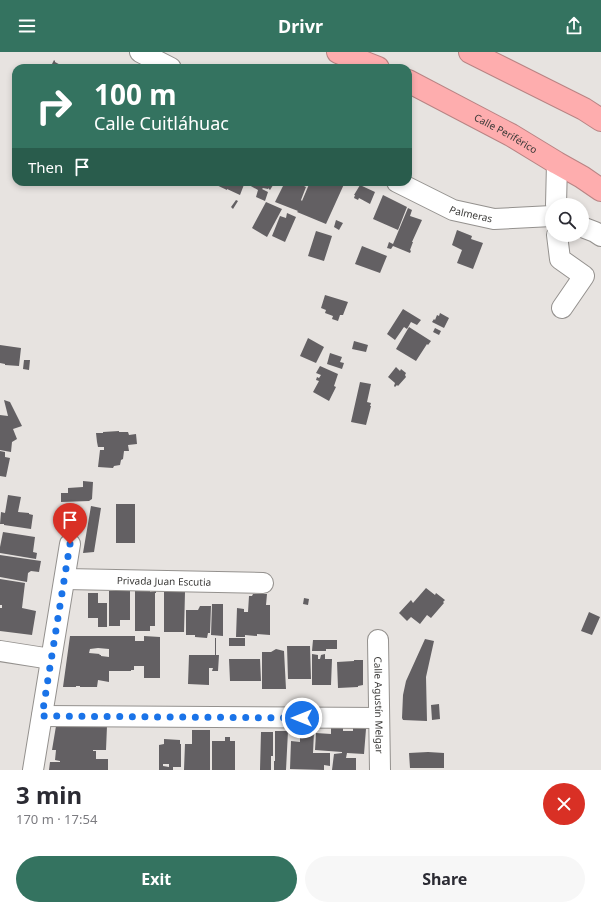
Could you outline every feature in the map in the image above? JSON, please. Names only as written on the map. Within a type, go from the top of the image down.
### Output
[{"type":"highway","points":[[338,52],[368,64]]},
{"type":"highway","points":[[354,52],[376,64]]},
{"type":"highway","points":[[470,52],[490,59],[595,114]]},
{"type":"highway","name":"Calle Periférico","points":[[412,83],[511,135],[601,190]]},
{"type":"street","points":[[140,52],[163,64]]},
{"type":"street","points":[[556,198],[557,163]]},
{"type":"street","name":"Palmeras","points":[[405,186],[453,210],[494,219],[545,216]]},
{"type":"street","points":[[589,230],[601,236]]},
{"type":"street","points":[[558,242],[560,259],[584,276],[562,308]]},
{"type":"street","points":[[33,770],[70,544]]},
{"type":"street","name":"Privada Juan Escutia","points":[[64,579],[263,583]]},
{"type":"street","name":"Calle Agustín Melgar","points":[[378,640],[380,770]]},
{"type":"street","points":[[0,651],[51,660]]},
{"type":"street","points":[[42,716],[379,718]]},
{"type":"building","points":[[54,60],[59,64],[52,64]]},
{"type":"building","points":[[218,186],[243,186],[240,195]]},
{"type":"building","points":[[251,186],[272,186],[270,190],[268,188],[262,189],[268,192],[265,201],[256,197],[258,190]]},
{"type":"building","points":[[283,186],[306,187],[301,200],[302,201],[308,186],[343,186],[326,224],[275,202]]},
{"type":"building","points":[[359,186],[375,192],[370,204],[359,198],[358,200],[354,198],[354,195]]},
{"type":"building","points":[[383,195],[407,207],[398,230],[373,219]]},
{"type":"building","points":[[236,200],[238,201],[233,209],[231,207]]},
{"type":"building","points":[[266,202],[282,209],[267,237],[252,228]]},
{"type":"building","points":[[408,208],[412,210],[410,216],[422,220],[412,242],[410,253],[393,246],[391,249],[387,248],[389,242],[393,244]]},
{"type":"building","points":[[287,213],[296,217],[285,242],[272,236],[280,216],[286,218]]},
{"type":"building","points":[[336,220],[343,223],[339,230],[334,227]]},
{"type":"building","points":[[457,230],[472,236],[471,239],[483,243],[473,269],[457,263],[462,250],[452,245]]},
{"type":"building","points":[[316,231],[332,236],[324,261],[308,256]]},
{"type":"building","points":[[362,246],[387,256],[380,273],[355,264]]},
{"type":"building","points":[[325,295],[348,302],[343,315],[340,315],[338,321],[332,319],[333,316],[325,313],[326,310],[321,308]]},
{"type":"building","points":[[403,309],[421,320],[417,325],[411,322],[407,329],[404,327],[395,340],[387,334]]},
{"type":"building","points":[[440,313],[449,318],[444,328],[432,322],[434,319],[435,320],[437,315],[439,316]]},
{"type":"building","points":[[409,327],[431,341],[428,345],[427,344],[416,361],[396,349]]},
{"type":"building","points":[[435,328],[441,331],[439,335],[433,332]]},
{"type":"building","points":[[308,338],[324,347],[316,363],[300,356]]},
{"type":"building","points":[[354,341],[368,345],[366,352],[352,349]]},
{"type":"building","points":[[0,345],[21,348],[19,366],[0,363]]},
{"type":"building","points":[[330,353],[342,357],[340,362],[344,363],[342,369],[327,364]]},
{"type":"building","points":[[24,360],[30,360],[29,370],[23,369]]},
{"type":"building","points":[[320,366],[338,374],[334,386],[336,387],[329,401],[313,392],[319,381],[316,380],[317,377],[319,378],[321,375],[316,373]]},
{"type":"building","points":[[396,367],[400,371],[401,369],[406,373],[406,377],[398,386],[397,385],[395,387],[395,383],[388,377]]},
{"type":"building","points":[[360,382],[371,384],[367,402],[371,403],[371,406],[366,425],[351,422]]},
{"type":"building","points":[[4,400],[10,402],[22,426],[13,429],[17,439],[12,442],[11,452],[0,450],[0,415],[8,416]]},
{"type":"building","points":[[119,431],[128,432],[129,435],[136,434],[137,444],[128,445],[129,451],[124,451],[123,459],[121,460],[120,465],[114,466],[113,468],[98,467],[100,450],[104,450],[104,447],[98,447],[96,433]]},
{"type":"building","points":[[0,451],[5,452],[5,457],[10,458],[6,477],[0,476]]},
{"type":"building","points":[[83,481],[93,482],[92,499],[89,501],[61,502],[61,493],[68,493],[68,488],[83,487]]},
{"type":"building","points":[[8,495],[21,497],[18,512],[33,515],[31,529],[0,524],[1,512],[5,513]]},
{"type":"building","points":[[116,504],[135,504],[135,543],[116,543]]},
{"type":"building","points":[[91,506],[101,508],[94,552],[83,553]]},
{"type":"building","points":[[3,532],[35,537],[33,552],[37,553],[36,559],[0,553]]},
{"type":"building","points":[[0,555],[41,561],[39,572],[31,571],[28,573],[27,582],[0,577]]},
{"type":"building","points":[[0,579],[25,583],[22,608],[36,611],[32,635],[0,631],[0,608],[2,608],[2,605],[0,605]]},
{"type":"building","points":[[426,588],[445,600],[443,602],[444,603],[431,618],[427,615],[420,624],[411,617],[407,621],[399,613],[411,600],[413,603]]},
{"type":"building","points":[[116,589],[130,591],[130,620],[120,620],[120,626],[109,626],[109,591],[116,591]]},
{"type":"building","points":[[140,589],[150,589],[150,592],[156,591],[155,626],[150,626],[150,631],[135,631],[135,591],[140,591]]},
{"type":"building","points":[[170,589],[179,589],[179,592],[185,592],[184,632],[164,632],[164,592],[170,592]]},
{"type":"building","points":[[88,593],[98,593],[98,603],[107,603],[107,627],[98,627],[98,618],[88,618]]},
{"type":"building","points":[[253,594],[267,594],[266,605],[270,605],[270,635],[257,634],[257,636],[245,635],[245,637],[236,637],[237,608],[244,609],[244,612],[248,612],[249,596],[252,596]]},
{"type":"building","points":[[304,598],[309,599],[308,605],[303,604]]},
{"type":"building","points":[[212,604],[223,604],[223,636],[211,635]]},
{"type":"building","points":[[200,606],[211,606],[210,633],[208,633],[207,638],[195,637],[195,635],[186,635],[186,610],[198,610]]},
{"type":"building","points":[[589,612],[600,617],[592,635],[581,631]]},
{"type":"building","points":[[70,636],[135,636],[135,641],[144,641],[144,636],[160,637],[160,678],[144,678],[144,666],[134,666],[134,670],[131,671],[109,671],[109,682],[98,680],[97,687],[63,687]],"holes":[[[90,649],[109,649],[109,657],[89,653]]]},
{"type":"building","points":[[215,638],[216,655],[219,655],[218,671],[212,671],[213,668],[209,668],[209,685],[188,684],[189,655],[215,655]]},
{"type":"building","points":[[229,638],[245,638],[245,646],[229,646]]},
{"type":"building","points":[[425,639],[434,641],[426,677],[427,721],[403,720],[403,695],[406,681]]},
{"type":"building","points":[[313,640],[337,640],[337,649],[312,651]]},
{"type":"building","points":[[287,646],[310,646],[311,679],[288,679]]},
{"type":"building","points":[[276,649],[284,651],[286,689],[262,689],[262,652],[271,652]]},
{"type":"building","points":[[312,654],[318,655],[318,659],[320,659],[321,655],[325,654],[325,659],[332,659],[331,685],[312,685]]},
{"type":"building","points":[[229,659],[260,659],[261,681],[230,681]]},
{"type":"building","points":[[363,660],[363,685],[358,687],[338,688],[337,662]]},
{"type":"building","points":[[439,704],[440,719],[432,720],[431,705]]},
{"type":"building","points":[[56,726],[107,726],[106,750],[93,751],[96,751],[96,759],[108,759],[108,770],[49,770],[50,762],[60,762],[55,760],[56,750],[52,750]]},
{"type":"building","points":[[331,728],[343,728],[343,731],[353,731],[353,728],[366,729],[364,754],[347,753],[346,758],[356,758],[356,770],[332,770],[334,754],[342,752],[315,750],[316,733],[331,734]]},
{"type":"building","points":[[192,730],[210,730],[210,770],[184,770],[185,744],[192,744]]},
{"type":"building","points":[[275,731],[288,731],[286,770],[274,770]]},
{"type":"building","points":[[261,732],[273,732],[273,756],[271,756],[271,770],[260,770]]},
{"type":"building","points":[[300,732],[314,732],[313,753],[330,753],[330,766],[324,765],[324,770],[290,769],[291,741],[300,742]]},
{"type":"building","points":[[225,737],[230,737],[230,741],[235,741],[235,770],[212,770],[212,741],[225,741]]},
{"type":"building","points":[[164,739],[180,740],[181,767],[173,767],[173,770],[159,770],[159,745],[164,744]],"holes":[[[163,764],[169,764],[169,767],[163,766]]]},
{"type":"building","points":[[409,753],[444,753],[444,768],[410,768]]},
{"type":"route","points":[[70,544],[42,716],[302,718]]}]
